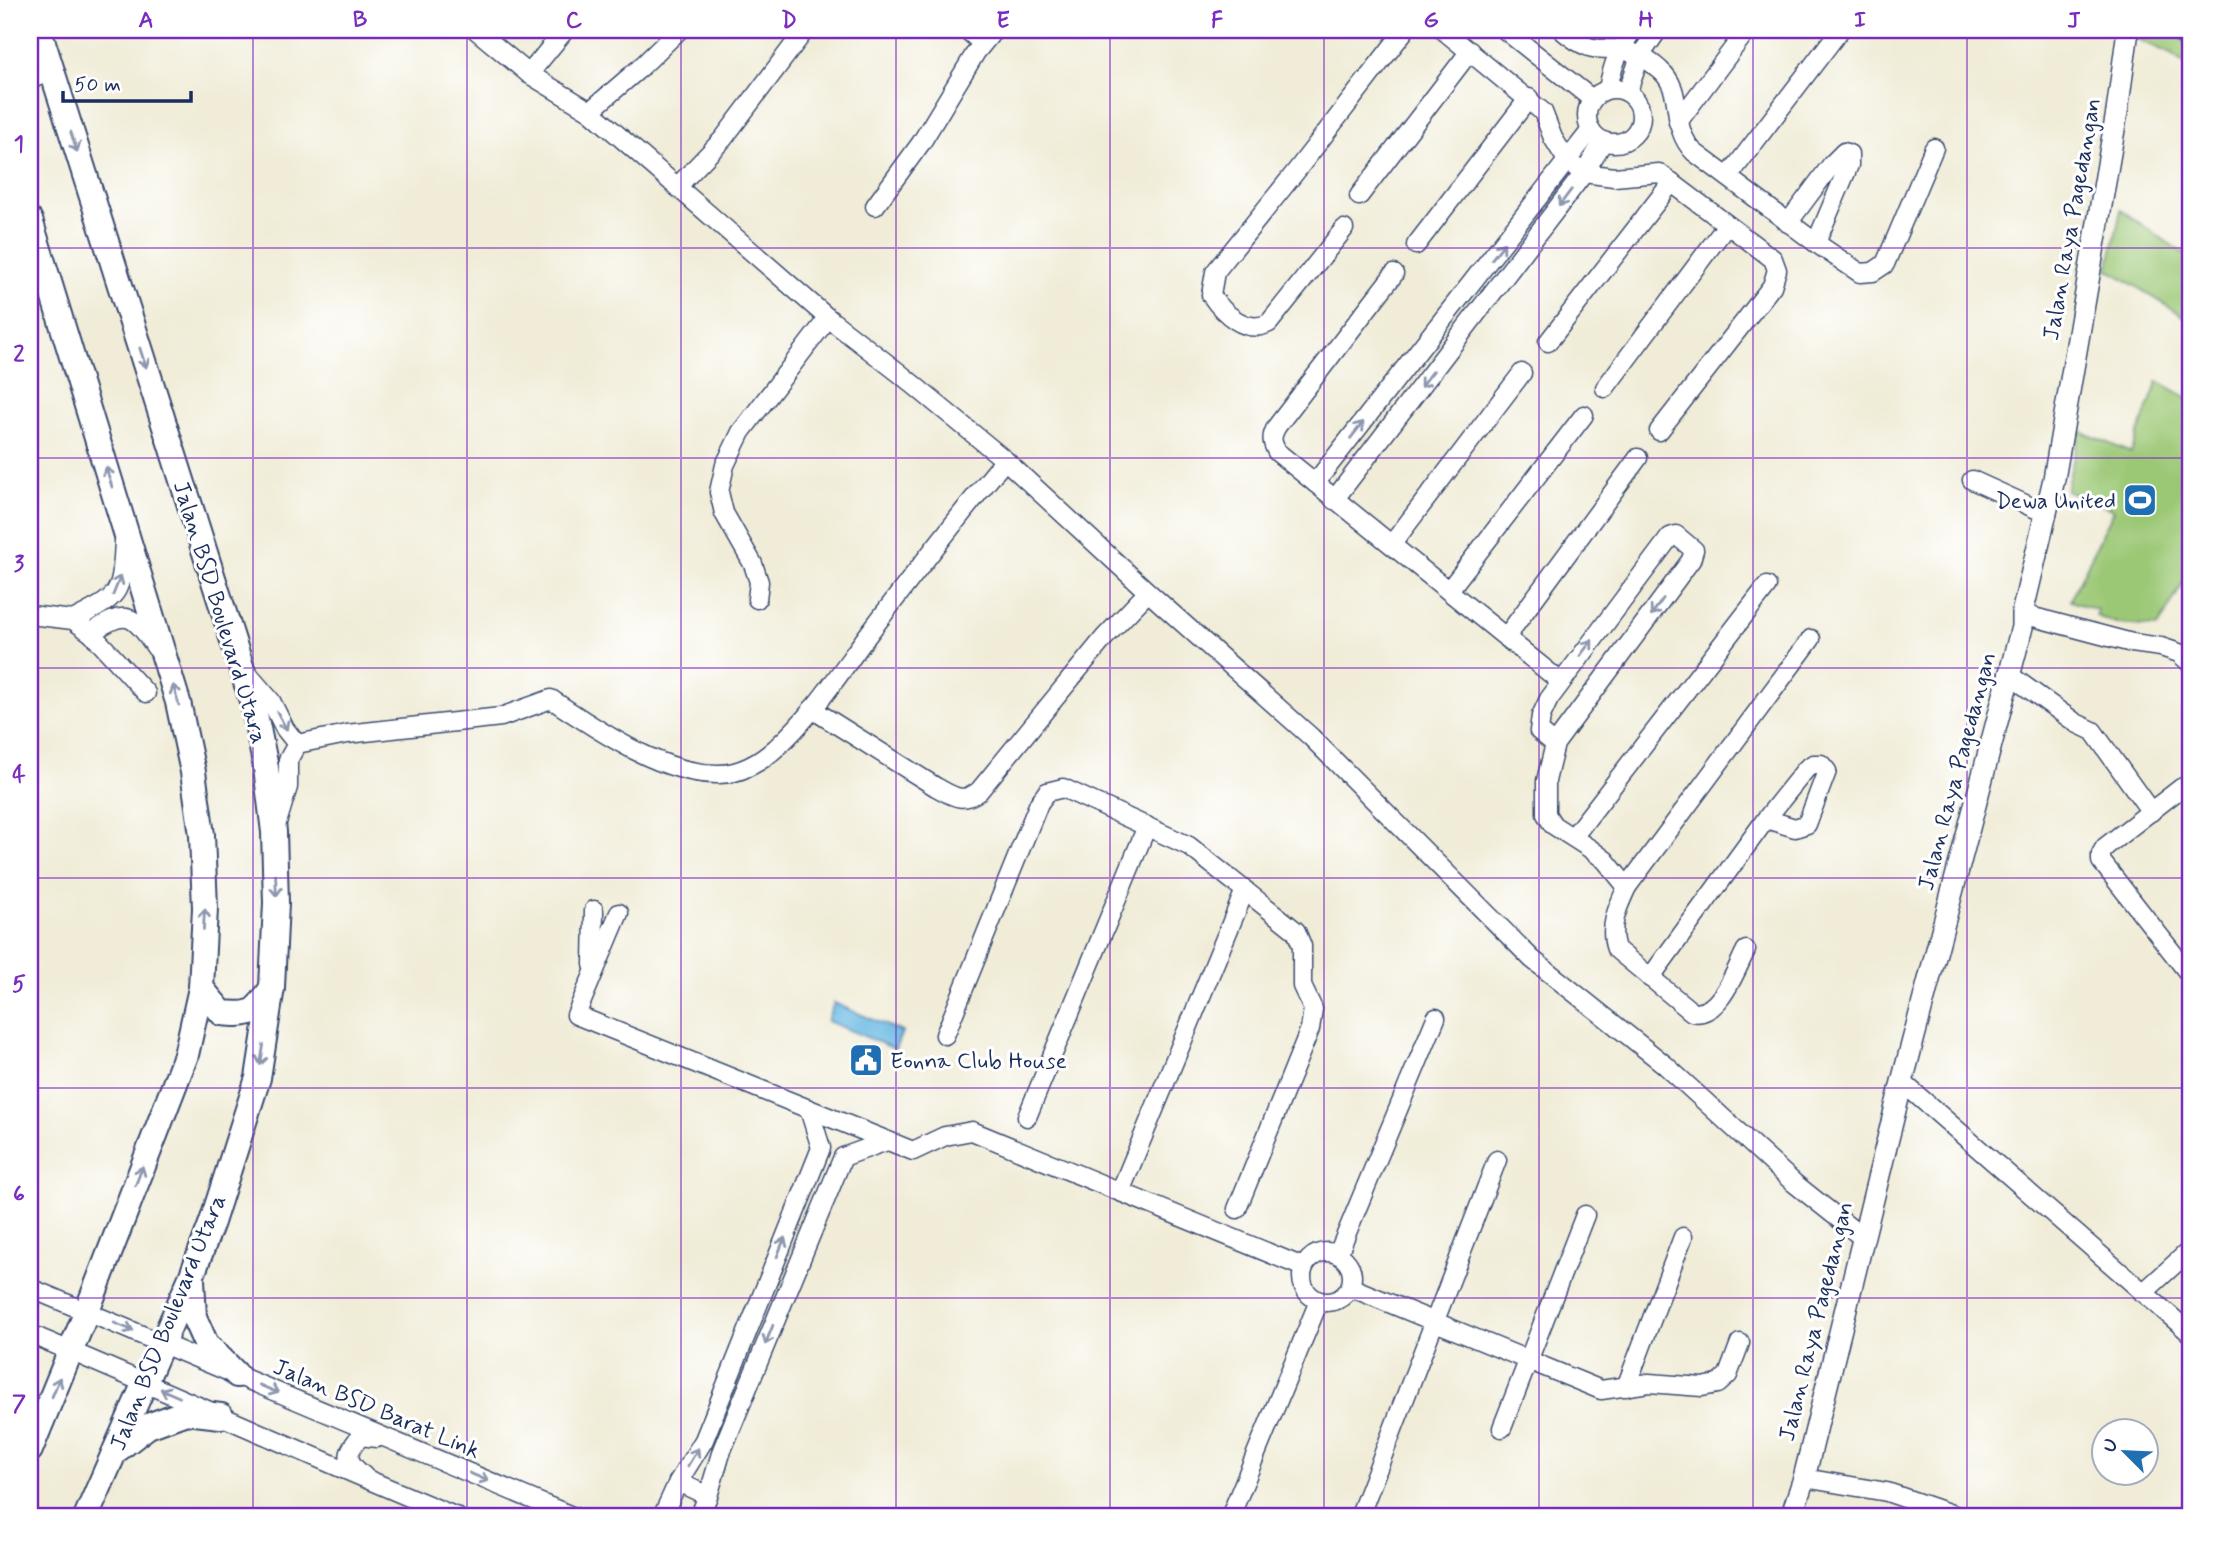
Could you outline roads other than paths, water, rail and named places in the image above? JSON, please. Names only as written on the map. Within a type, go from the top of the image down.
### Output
[{"type":"main road","name":"Jalan BSD Boulevard Utara","points":[[39,30],[41,74],[253,704],[266,768],[274,832],[276,903],[272,987],[258,1078],[212,1223],[192,1276],[86,1517]]},
{"type":"main road","points":[[30,220],[178,702],[193,772],[202,835],[205,908],[201,988],[186,1055],[30,1450]]},
{"type":"main road","points":[[201,988],[222,1013],[243,1015],[256,1012],[272,987]]},
{"type":"main road","points":[[192,1276],[194,1317],[206,1344],[237,1376]]},
{"type":"main road","points":[[114,1452],[148,1426],[186,1412],[221,1416]]},
{"type":"street","points":[[476,30],[529,74],[590,111],[828,318],[1004,460],[1147,592],[1311,737],[1532,959],[1664,1064],[1794,1183],[1863,1238]]},
{"type":"street","points":[[529,74],[565,30]]},
{"type":"street","points":[[590,111],[679,30]]},
{"type":"street","points":[[677,187],[723,139],[805,30]]},
{"type":"street","points":[[875,206],[921,143],[988,37],[967,30]]},
{"type":"street","points":[[1344,229],[1269,323],[1261,327],[1242,325],[1217,304],[1211,295],[1215,272],[1405,30]]},
{"type":"street","points":[[1443,30],[1543,112],[1553,138],[1568,162],[1584,173],[1614,177],[1659,173],[1773,259],[1777,270],[1772,286],[1659,431]]},
{"type":"street","points":[[1505,30],[1592,99]]},
{"type":"street","points":[[1562,30],[1575,41],[1593,48],[1618,50],[1640,56],[1660,69],[1675,91],[1678,122],[1684,142],[1788,223],[1860,273],[1880,270],[1885,264],[1934,148]]},
{"type":"street","points":[[1608,89],[1618,50],[1633,30]]},
{"type":"street","points":[[1628,91],[1640,56],[1658,30]]},
{"type":"street","points":[[1678,122],[1747,30]]},
{"type":"street","points":[[1728,177],[1840,30]]},
{"type":"street","name":"Jalan Raya Pagedangan","points":[[1789,1514],[1804,1478],[1902,1082],[2022,627],[2022,614],[2047,514],[2117,113],[2128,30]]},
{"type":"street","points":[[2175,30],[2190,40]]},
{"type":"street","points":[[1359,196],[1470,51]]},
{"type":"street","points":[[1334,500],[1584,173],[1597,136],[1587,114],[1592,99],[1608,89],[1628,91],[1639,103],[1642,120],[1635,135],[1620,144],[1597,136]]},
{"type":"street","points":[[1416,245],[1529,98]]},
{"type":"street","points":[[1315,483],[1568,162],[1597,136]]},
{"type":"street","points":[[1788,223],[1832,164],[1847,152],[1849,165],[1816,243]]},
{"type":"street","points":[[1548,342],[1672,181]]},
{"type":"street","points":[[1605,388],[1727,225]]},
{"type":"street","points":[[1394,274],[1272,435],[1272,444],[1276,452],[1334,500],[1561,682]]},
{"type":"street","points":[[757,599],[759,582],[753,564],[724,513],[719,492],[725,465],[741,432],[828,318]]},
{"type":"street","points":[[1392,544],[1522,373]]},
{"type":"street","points":[[1449,590],[1584,415]]},
{"type":"street","points":[[1506,637],[1638,458]]},
{"type":"street","points":[[274,832],[288,787],[288,760],[297,744],[347,734],[501,717],[551,699],[653,760],[680,769],[720,774],[746,769],[775,749],[812,709],[1004,460]]},
{"type":"street","points":[[1972,480],[2047,514]]},
{"type":"street","points":[[73,620],[106,604],[117,592],[122,576],[125,527]]},
{"type":"street","points":[[1555,744],[1542,734],[1539,725],[1544,708],[1670,537],[1676,535],[1694,550],[1691,560],[1555,744],[1546,781],[1546,814],[1553,825],[1605,860],[1627,887]]},
{"type":"street","points":[[1573,837],[1767,586]]},
{"type":"street","points":[[812,709],[936,787],[957,798],[970,798],[979,791],[1105,636],[1147,592]]},
{"type":"street","points":[[2022,614],[2132,643],[2161,647],[2179,653],[2190,663]]},
{"type":"street","points":[[30,615],[73,620],[91,633],[146,694]]},
{"type":"street","points":[[91,633],[113,618],[129,618],[142,628],[167,665]]},
{"type":"street","points":[[1746,950],[1716,1004],[1706,1012],[1692,1012],[1616,949],[1616,911],[1627,887],[1811,639]]},
{"type":"street","points":[[241,667],[271,701],[285,729],[297,744]]},
{"type":"street","points":[[2008,674],[2076,723],[2094,731],[2151,812]]},
{"type":"street","points":[[2190,784],[2181,788],[2105,847],[2101,854],[2101,860],[2190,975]]},
{"type":"street","points":[[945,1035],[1039,803],[1047,792],[1063,789],[1189,846],[1296,931],[1302,946],[1303,986],[1312,1009],[1310,1029],[1237,1209]]},
{"type":"street","points":[[1650,978],[1766,819]]},
{"type":"street","points":[[1027,1117],[1147,826]]},
{"type":"street","points":[[1119,1192],[1245,890]]},
{"type":"street","points":[[593,976],[594,910]]},
{"type":"street","points":[[619,913],[576,1015],[913,1151],[945,1136],[972,1131],[1303,1268]]},
{"type":"street","points":[[1339,1254],[1436,1017]]},
{"type":"street","points":[[1902,1082],[2190,1334]]},
{"type":"street","points":[[662,1517],[678,1482],[704,1440],[821,1148],[809,1109]]},
{"type":"street","points":[[821,1148],[843,1157],[887,1141]]},
{"type":"street","points":[[699,1517],[722,1450],[843,1157]]},
{"type":"street","points":[[1359,1517],[1497,1160]]},
{"type":"street","points":[[1502,1428],[1585,1215]]},
{"type":"street","points":[[1626,1387],[1684,1237]]},
{"type":"street","points":[[2143,1293],[2190,1250]]},
{"type":"street","points":[[1325,1251],[1339,1254],[1348,1262],[1352,1274],[1350,1287],[1343,1297],[1331,1302],[1319,1301],[1307,1294],[1301,1282],[1303,1268],[1311,1256],[1325,1251]]},
{"type":"street","points":[[1350,1287],[1601,1390],[1649,1383],[1702,1387],[1718,1384],[1728,1375],[1740,1343]]},
{"type":"street","name":"Jalan BSD Barat Link","points":[[30,1288],[574,1517]]},
{"type":"street","points":[[1230,1517],[1319,1301]]},
{"type":"street","points":[[30,1334],[457,1517]]},
{"type":"street","points":[[372,1482],[353,1467],[348,1456],[351,1447],[361,1436],[389,1439]]},
{"type":"street","points":[[1804,1478],[1887,1492],[1960,1517]]},
{"type":"street","points":[[678,1482],[708,1496]]},
{"type":"water","points":[[834,1003],[902,1032],[895,1049],[827,1021]]},
{"type":"place","name":"Dewa United","points":[[2140,500]]},
{"type":"place","name":"Eonna Club House","points":[[866,1060]]}]
